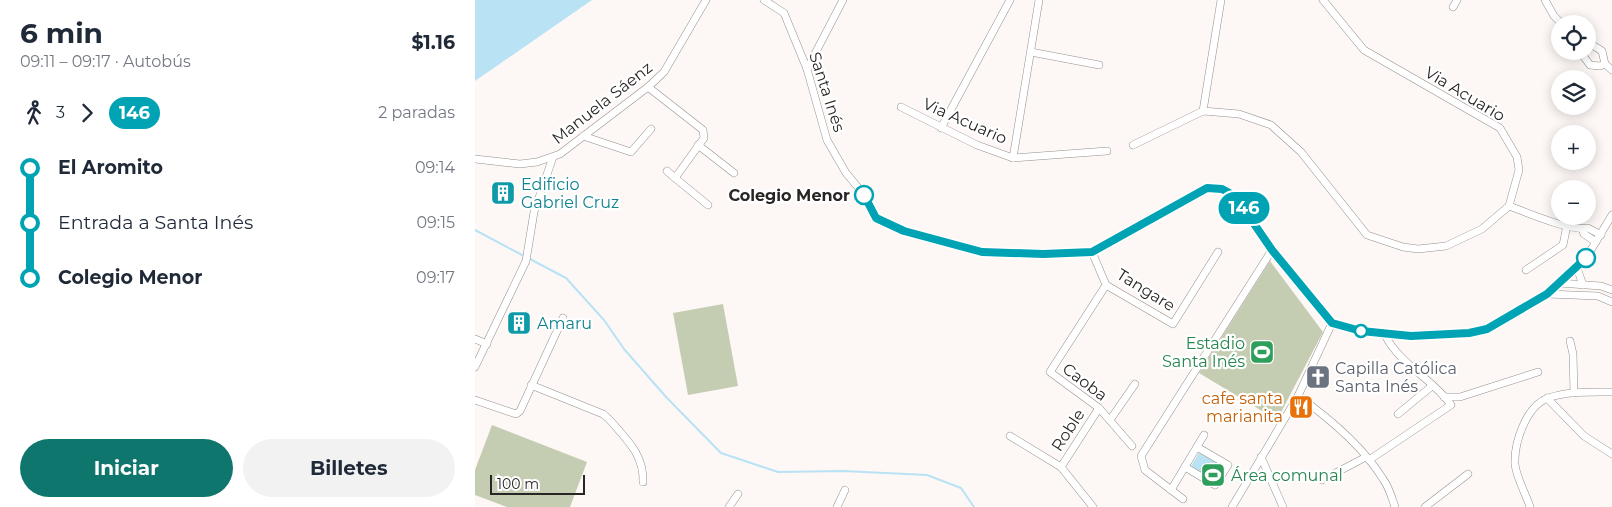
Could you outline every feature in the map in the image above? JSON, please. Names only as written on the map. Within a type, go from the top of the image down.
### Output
[{"type":"street","name":"Manuela Sáenz","points":[[475,159],[520,164],[537,162],[553,157],[648,88],[664,72],[706,0]]},
{"type":"street","name":"Santa Inés","points":[[764,0],[783,13],[807,69],[827,140],[846,173],[867,198],[876,218],[904,231],[982,252],[1043,254],[1092,252],[1207,188],[1222,189],[1235,196],[1272,250],[1332,323]]},
{"type":"street","points":[[807,69],[843,0]]},
{"type":"street","points":[[941,128],[1010,0]]},
{"type":"street","points":[[1013,158],[1039,0]]},
{"type":"street","points":[[1203,111],[1221,0]]},
{"type":"street","name":"Via Acuario","points":[[1323,0],[1364,50],[1500,128],[1517,157],[1519,170],[1509,206]]},
{"type":"street","points":[[1453,7],[1457,0]]},
{"type":"street","points":[[1545,0],[1553,15]]},
{"type":"street","points":[[1596,47],[1602,51],[1605,64],[1612,70]]},
{"type":"street","points":[[1031,52],[1099,65]]},
{"type":"street","points":[[1586,60],[1590,65],[1600,66],[1605,64]]},
{"type":"street","points":[[648,88],[703,130],[704,138],[675,178]]},
{"type":"street","name":"Via Acuario","points":[[901,107],[977,145],[1013,158],[1107,151]]},
{"type":"street","points":[[1133,145],[1203,111],[1239,114],[1271,124],[1301,152],[1367,235],[1403,247],[1419,249],[1446,246],[1460,241],[1482,229],[1509,206],[1551,220]]},
{"type":"street","points":[[583,136],[631,152],[651,129]]},
{"type":"street","points":[[698,145],[734,173]]},
{"type":"street","points":[[475,367],[526,261],[534,212],[553,157]]},
{"type":"street","points":[[667,171],[708,205]]},
{"type":"street","points":[[1232,507],[1297,396],[1332,323],[1385,335],[1411,336],[1469,333],[1487,329],[1547,294],[1577,268],[1601,235],[1612,215]]},
{"type":"street","points":[[1526,270],[1563,245],[1567,225],[1582,229],[1588,228],[1601,235]]},
{"type":"street","points":[[1582,229],[1585,234],[1596,242]]},
{"type":"street","points":[[1183,499],[1145,470],[1141,456],[1272,250]]},
{"type":"street","name":"Tangare","points":[[1092,252],[1106,285],[1173,324],[1218,252]]},
{"type":"street","points":[[1577,268],[1586,285],[1586,296]]},
{"type":"street","points":[[1559,283],[1586,285],[1612,290]]},
{"type":"street","points":[[1567,295],[1569,284]]},
{"type":"street","name":"Caoba","points":[[1106,285],[1050,372],[1099,408],[1132,446]]},
{"type":"street","points":[[1547,294],[1598,296],[1612,301]]},
{"type":"street","points":[[475,400],[516,414],[563,318]]},
{"type":"street","points":[[1322,480],[1368,458],[1451,406],[1390,344],[1385,335]]},
{"type":"street","points":[[475,339],[487,344]]},
{"type":"street","points":[[1570,341],[1573,354],[1574,393]]},
{"type":"street","points":[[1444,397],[1460,397],[1538,372]]},
{"type":"street","points":[[1110,420],[1135,384]]},
{"type":"street","points":[[531,385],[603,414],[609,419],[640,457],[643,482]]},
{"type":"street","points":[[1398,414],[1432,386]]},
{"type":"street","points":[[1530,507],[1515,465],[1518,444],[1530,412],[1547,398],[1574,393],[1612,392]]},
{"type":"street","points":[[1297,396],[1327,416],[1368,458],[1384,480],[1395,507]]},
{"type":"street","points":[[1547,398],[1584,436],[1612,454]]},
{"type":"street","name":"Roble","points":[[1061,467],[1099,408]]},
{"type":"street","points":[[1171,490],[1204,435]]},
{"type":"street","name":"Roble","points":[[1010,436],[1061,467],[1093,507]]},
{"type":"street","points":[[1185,467],[1215,485],[1228,466],[1197,447]]},
{"type":"street","points":[[1261,457],[1283,507]]},
{"type":"street","points":[[1425,507],[1468,474]]},
{"type":"street","points":[[837,507],[845,490]]},
{"type":"street","points":[[729,507],[738,494]]},
{"type":"green space","name":"Estadio Santa Inés","points":[[1270,261],[1323,332],[1277,420],[1199,373]]},
{"type":"green space","points":[[723,304],[738,386],[688,395],[673,313]]},
{"type":"green space","points":[[492,425],[587,462],[570,507],[507,507],[475,495],[475,470]]},
{"type":"water","points":[[475,0],[592,0],[475,81]]},
{"type":"water","name":"Área comunal","points":[[1199,453],[1225,467],[1216,482],[1191,466]]},
{"type":"waterway","points":[[475,230],[524,256]]},
{"type":"waterway","points":[[528,258],[566,278],[604,320],[624,349],[667,398],[721,453],[778,472],[843,471],[927,475],[961,488],[974,507]]},
{"type":"bus line","name":"146","points":[[864,195],[876,218],[904,231],[982,252],[1043,254],[1092,252],[1207,188],[1222,189],[1235,196],[1272,250],[1332,323],[1385,335],[1411,336],[1469,333],[1487,329],[1547,294],[1586,258]]},
{"type":"place","name":"Edificio Gabriel Cruz","points":[[503,193]]},
{"type":"place","name":"Colegio Menor","points":[[864,195]]},
{"type":"place","name":"Amaru","points":[[519,323]]},
{"type":"place","name":"Estadio Santa Inés","points":[[1262,352]]},
{"type":"place","name":"Capilla Católica Santa Inés","points":[[1318,377]]},
{"type":"place","name":"cafe santa marianita","points":[[1301,407]]},
{"type":"place","name":"Área comunal","points":[[1213,475]]}]
